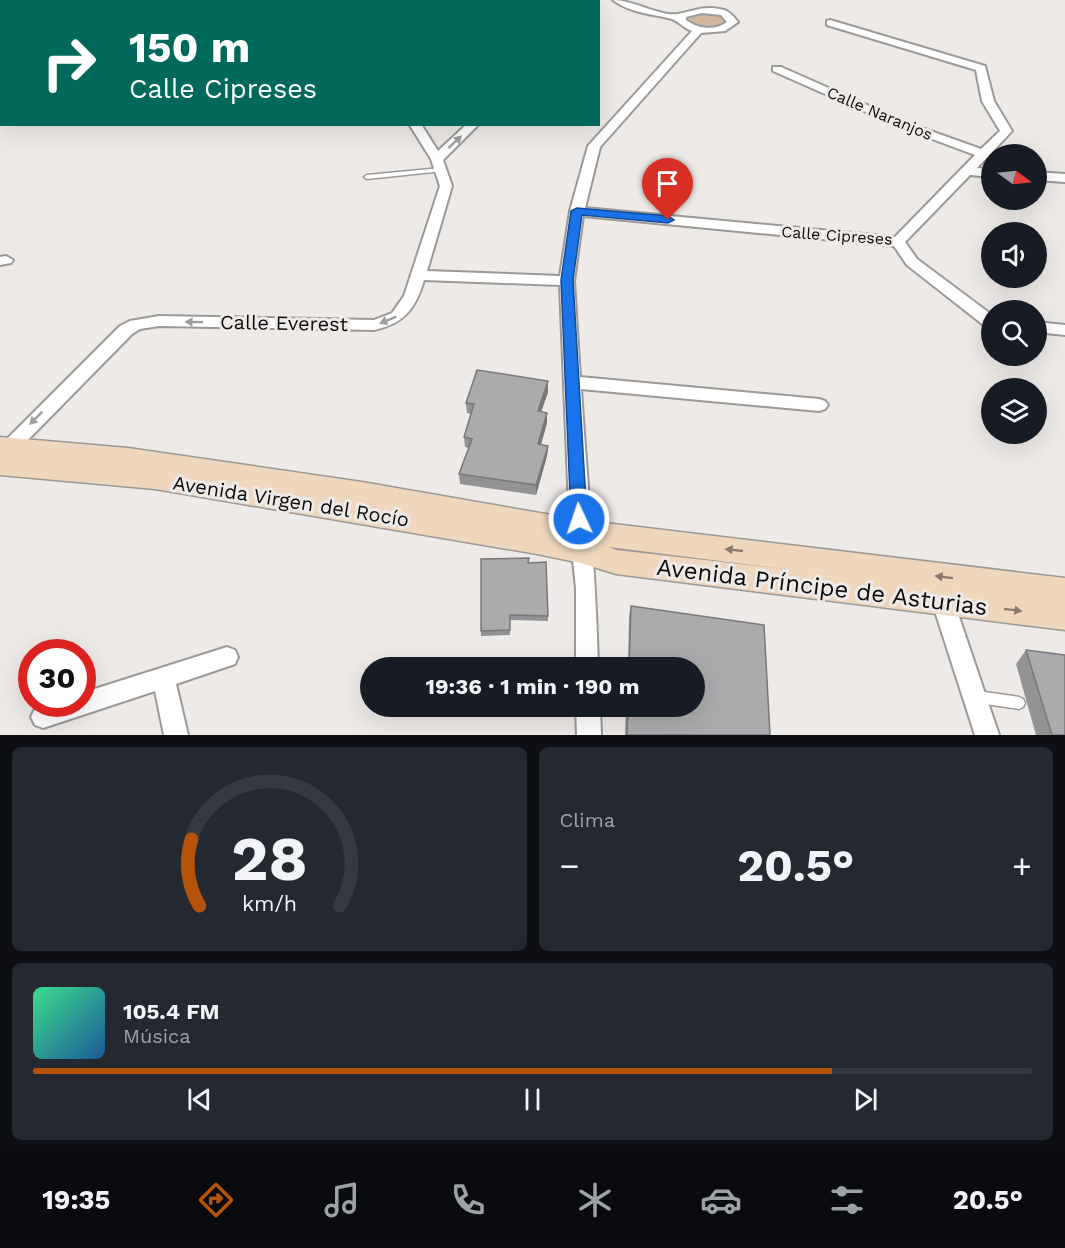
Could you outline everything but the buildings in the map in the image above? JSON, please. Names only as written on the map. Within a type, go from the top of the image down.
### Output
[{"type":"street","points":[[618,0],[645,11],[680,18],[687,26],[699,29],[715,30],[731,25],[733,22],[729,16],[709,5],[682,15],[680,18]]},
{"type":"street","name":"Calle Cipreses","points":[[830,23],[981,68],[988,101],[1006,131],[994,144]]},
{"type":"street","points":[[587,657],[586,588],[580,541],[567,280],[577,211],[594,146],[699,29]]},
{"type":"street","name":"Calle Naranjos","points":[[777,69],[904,125],[981,153]]},
{"type":"street","name":"Calle Everest","points":[[3,453],[126,330],[136,325],[159,321],[374,325],[397,317],[408,306],[446,186],[439,164],[416,126]]},
{"type":"street","points":[[439,164],[472,126]]},
{"type":"street","name":"Calle Cipreses","points":[[577,211],[898,242],[981,157]]},
{"type":"street","points":[[969,171],[981,172]]},
{"type":"street","points":[[1047,177],[1065,178]]},
{"type":"street","points":[[898,242],[912,262],[981,315]]},
{"type":"street","points":[[419,275],[567,280]]},
{"type":"street","points":[[1047,328],[1065,330]]},
{"type":"street","points":[[571,382],[819,405]]},
{"type":"street","name":"Avenida Virgen del Rocío","points":[[3,453],[580,541]]},
{"type":"street","name":"Avenida Príncipe de Asturias","points":[[580,541],[756,552],[792,559],[1065,591]]},
{"type":"street","name":"Avenida Príncipe de Asturias","points":[[580,541],[616,562],[1065,616]]},
{"type":"street","points":[[943,602],[987,735]]},
{"type":"street","points":[[96,700],[227,657]]},
{"type":"street","points":[[163,678],[176,735]]},
{"type":"street","points":[[588,717],[589,735]]},
{"type":"lane","points":[[367,177],[439,164]]},
{"type":"lane","points":[[975,697],[1019,704]]},
{"type":"shaded area","points":[[701,13],[718,15],[726,21],[718,26],[707,28],[688,20],[691,15]]},
{"type":"route","points":[[579,519],[567,280],[577,211],[668,220]]}]
